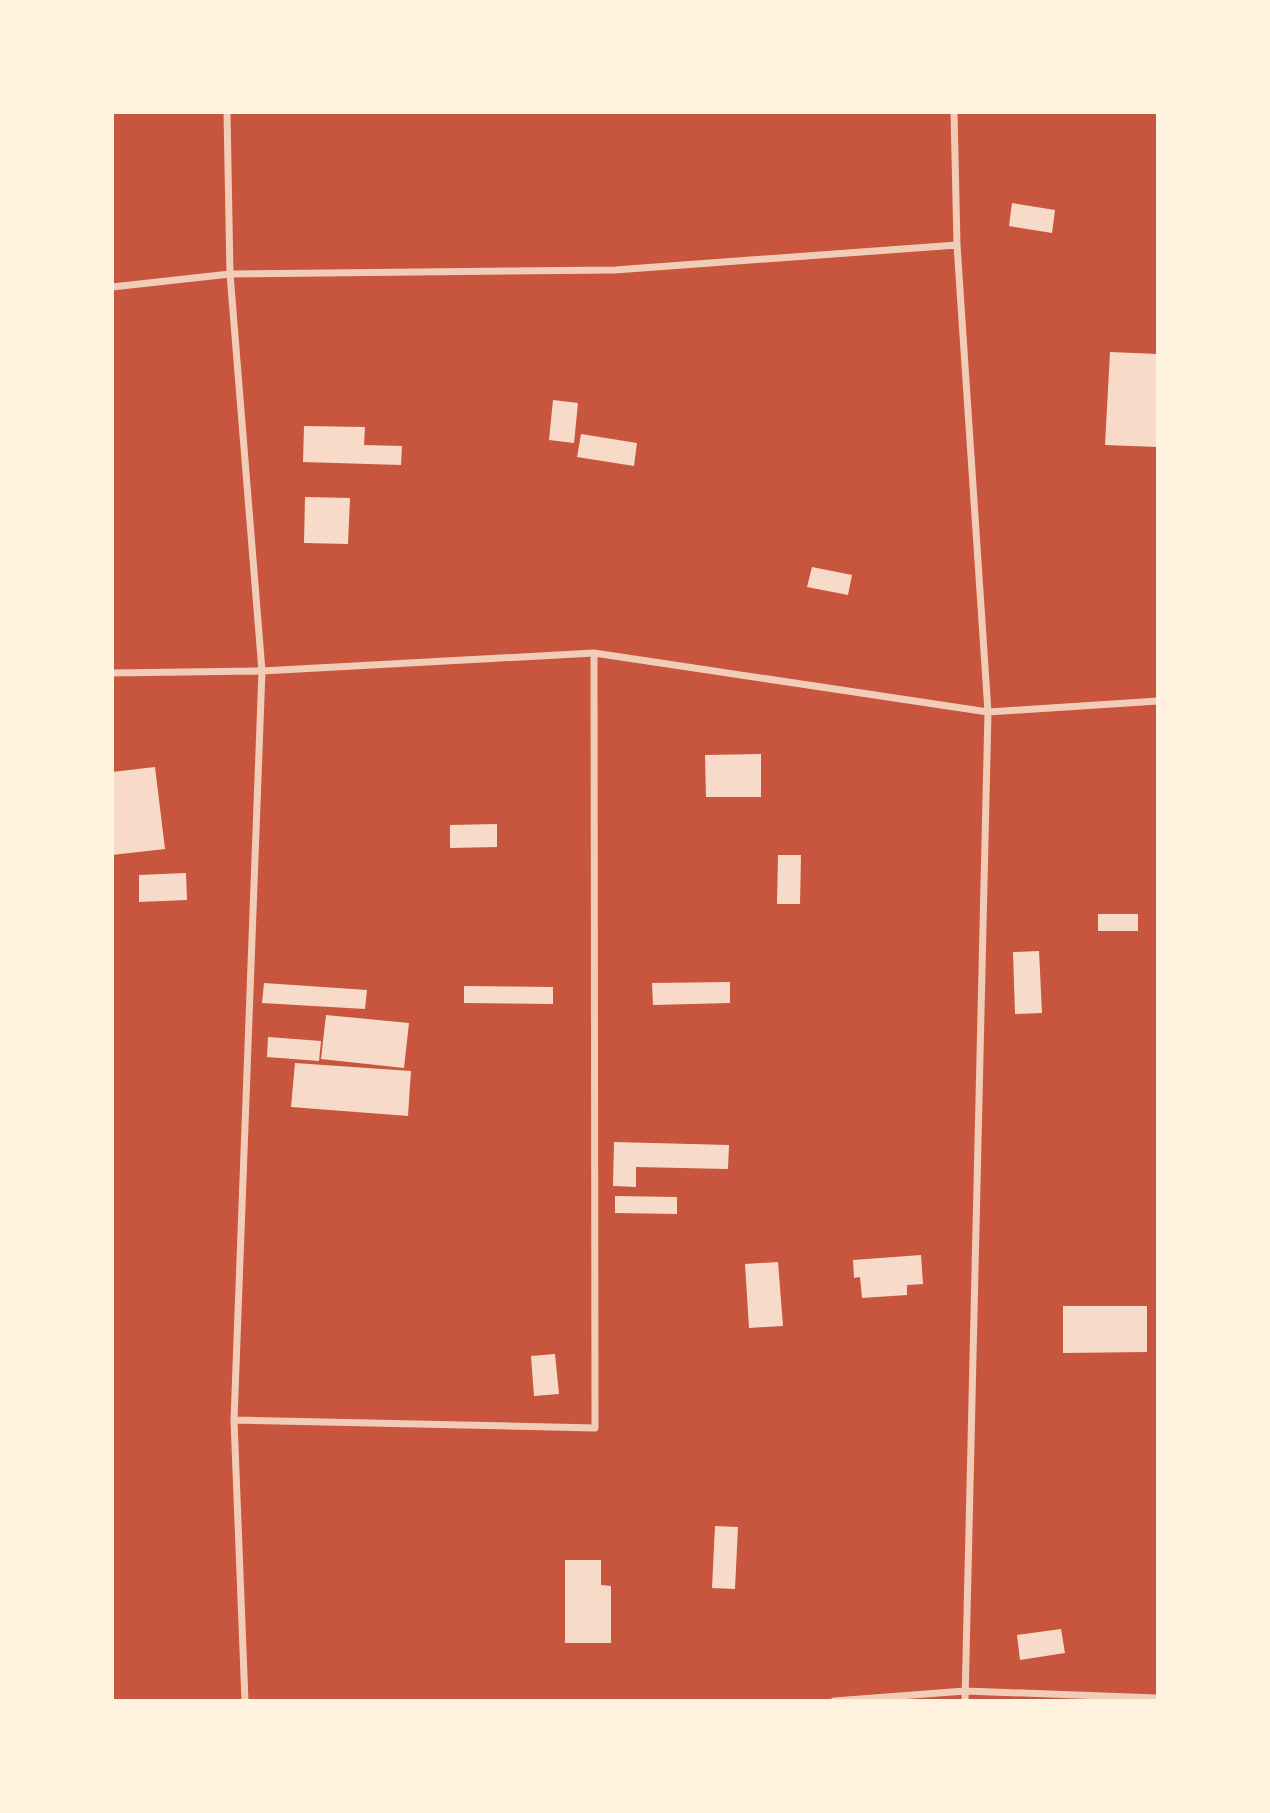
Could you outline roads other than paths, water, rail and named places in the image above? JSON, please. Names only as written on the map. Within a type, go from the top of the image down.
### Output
[{"type":"street","points":[[227,112],[230,274],[262,671],[234,1420],[245,1701]]},
{"type":"street","points":[[954,112],[957,245],[988,712],[965,1701]]},
{"type":"street","points":[[112,287],[230,274],[615,270],[957,245]]},
{"type":"street","points":[[234,1420],[595,1428],[594,653]]},
{"type":"street","points":[[112,673],[262,671],[594,653],[988,712],[1158,701]]},
{"type":"street","points":[[834,1701],[965,1691],[1158,1698]]}]
